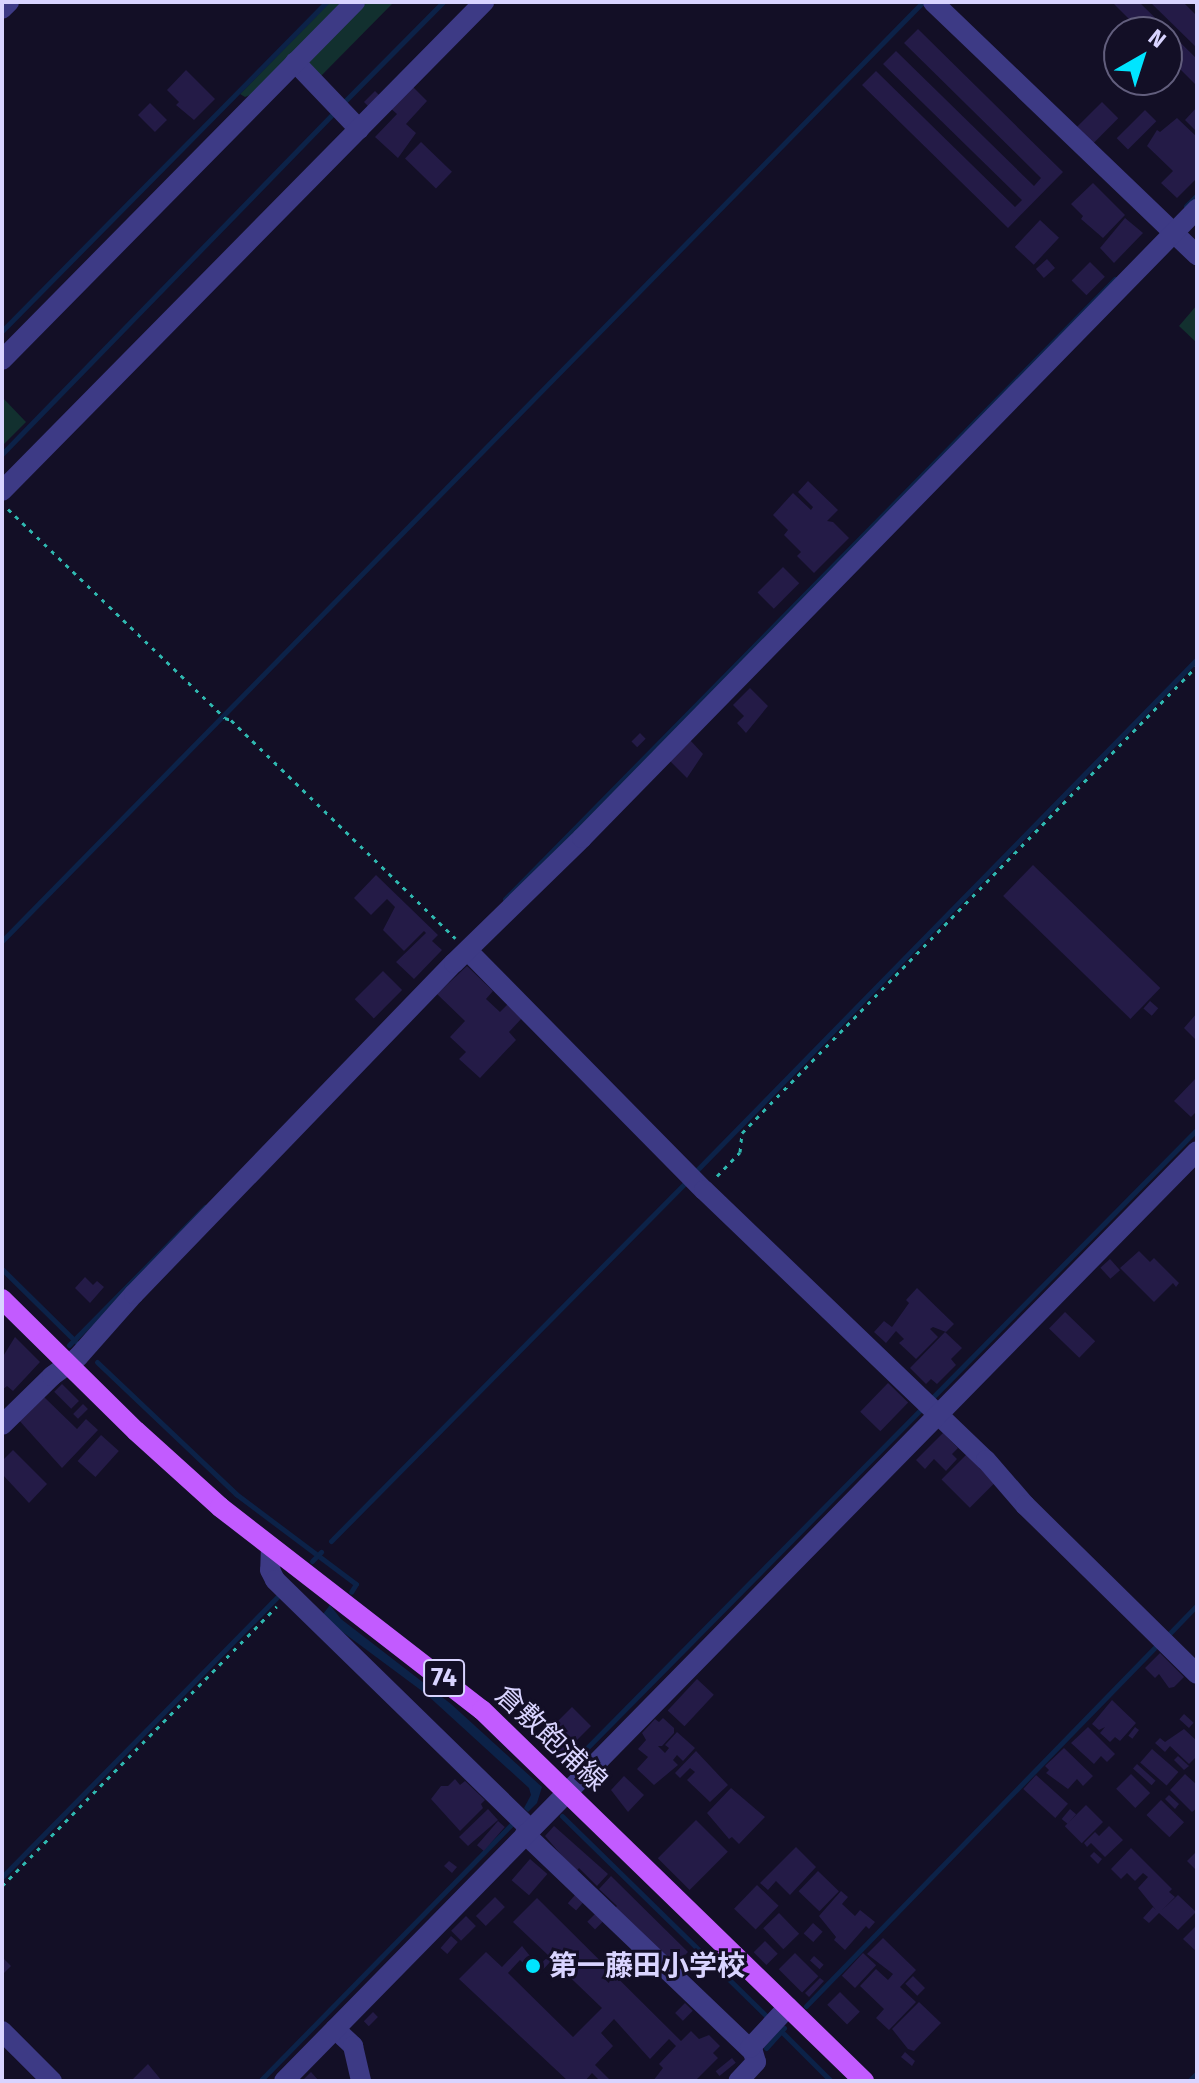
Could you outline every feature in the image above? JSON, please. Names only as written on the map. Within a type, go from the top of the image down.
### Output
[{"type":"main road","name":"倉敷飽浦線","points":[[2,1299],[185,1476],[271,1547],[446,1680],[567,1791],[777,2019],[864,2081]]},
{"type":"street","points":[[2,9],[9,2]]},
{"type":"street","points":[[2,360],[355,2]]},
{"type":"street","points":[[2,491],[484,2]]},
{"type":"street","points":[[933,2],[1197,255]]},
{"type":"street","points":[[295,62],[359,129]]},
{"type":"street","points":[[2,1425],[68,1364],[463,946],[1169,228],[1197,209]]},
{"type":"street","points":[[463,946],[704,1190],[930,1407],[1197,1674]]},
{"type":"street","points":[[284,2081],[523,1824],[567,1791],[930,1407],[1197,1151]]},
{"type":"street","points":[[271,1547],[270,1570],[289,1594],[750,2048],[756,2062],[738,2081]]},
{"type":"street","points":[[750,2048],[777,2019]]},
{"type":"street","points":[[335,2029],[353,2046],[361,2081]]},
{"type":"street","points":[[2,2031],[52,2081]]},
{"type":"path","points":[[2,504],[225,718],[231,720],[463,946]]},
{"type":"path","points":[[704,1190],[740,1152],[742,1133],[1197,666]]},
{"type":"path","points":[[2,1886],[289,1594]]},
{"type":"green space","points":[[330,2],[343,2],[252,94],[245,97],[240,94]]},
{"type":"green space","points":[[367,2],[394,2],[318,79],[307,63]]},
{"type":"green space","points":[[1197,305],[1197,343],[1179,326]]},
{"type":"green space","points":[[2,397],[26,422],[2,446]]},
{"type":"water","points":[[330,1605],[341,1619],[451,1704],[542,1787],[537,1803],[528,1812],[524,1808],[531,1795],[529,1788],[426,1694],[325,1619],[323,1614]]},
{"type":"building","points":[[1112,2],[1139,2],[1153,16],[1126,16]]},
{"type":"building","points":[[1150,2],[1183,2],[1197,16],[1197,48],[1183,34],[1183,16],[1164,16]]},
{"type":"building","points":[[918,29],[1063,172],[1008,228],[862,85],[876,71],[1015,207],[1022,200],[883,64],[896,51],[1034,186],[1041,178],[904,43]]},
{"type":"building","points":[[1183,45],[1197,59],[1197,86],[1183,72]]},
{"type":"building","points":[[186,70],[215,99],[194,120],[176,105],[179,102],[167,90]]},
{"type":"building","points":[[411,85],[427,101],[406,124],[416,133],[398,158],[375,137],[397,114],[389,107]]},
{"type":"building","points":[[375,91],[379,95],[369,107],[364,102]]},
{"type":"building","points":[[1102,102],[1118,118],[1091,145],[1075,129]]},
{"type":"building","points":[[150,103],[167,120],[155,132],[138,115]]},
{"type":"building","points":[[1197,107],[1197,132],[1185,120]]},
{"type":"building","points":[[1145,110],[1156,121],[1128,150],[1117,138]]},
{"type":"building","points":[[1177,118],[1197,137],[1197,178],[1177,198],[1161,183],[1173,171],[1147,146],[1157,130],[1160,132]]},
{"type":"building","points":[[421,142],[452,172],[436,188],[405,159]]},
{"type":"building","points":[[1093,183],[1125,215],[1103,238],[1081,219],[1083,216],[1071,204]]},
{"type":"building","points":[[1125,218],[1143,233],[1114,263],[1100,248]]},
{"type":"building","points":[[1040,220],[1059,238],[1034,265],[1015,247]]},
{"type":"building","points":[[1047,259],[1055,268],[1044,278],[1036,269]]},
{"type":"building","points":[[1090,262],[1105,277],[1086,295],[1072,280]]},
{"type":"building","points":[[808,481],[838,510],[827,521],[833,522],[849,538],[814,573],[797,556],[801,552],[784,535],[788,530],[773,515],[793,493],[811,510],[813,507],[798,492]]},
{"type":"building","points":[[783,567],[799,583],[774,609],[758,592]]},
{"type":"building","points":[[750,688],[768,706],[746,733],[737,723],[744,716],[733,705]]},
{"type":"building","points":[[640,733],[646,739],[637,747],[632,741]]},
{"type":"building","points":[[689,739],[703,754],[687,778],[669,760]]},
{"type":"building","points":[[1033,865],[1160,988],[1130,1019],[1003,896]]},
{"type":"building","points":[[376,875],[438,935],[432,941],[442,950],[414,979],[396,962],[426,933],[424,931],[404,951],[383,930],[395,907],[387,899],[371,915],[354,898]]},
{"type":"building","points":[[467,966],[493,991],[486,999],[500,1012],[508,1004],[522,1018],[509,1032],[516,1040],[480,1078],[459,1059],[466,1052],[450,1037],[465,1021],[437,994]]},
{"type":"building","points":[[383,971],[402,990],[374,1018],[355,999]]},
{"type":"building","points":[[1150,1001],[1158,1008],[1152,1016],[1143,1009]]},
{"type":"building","points":[[1197,1013],[1197,1041],[1184,1028]]},
{"type":"building","points":[[1197,1077],[1197,1111],[1191,1117],[1174,1101]]},
{"type":"building","points":[[1139,1251],[1150,1262],[1154,1258],[1179,1283],[1176,1287],[1173,1283],[1154,1302],[1120,1268]]},
{"type":"building","points":[[1110,1259],[1120,1270],[1110,1279],[1100,1268]]},
{"type":"building","points":[[85,1277],[93,1285],[97,1281],[104,1287],[90,1303],[75,1288]]},
{"type":"building","points":[[917,1288],[954,1324],[946,1332],[933,1327],[930,1329],[938,1337],[916,1359],[899,1343],[904,1339],[896,1331],[886,1343],[874,1332],[884,1321],[892,1327],[909,1303],[906,1300]]},
{"type":"building","points":[[1065,1312],[1095,1341],[1079,1358],[1049,1329]]},
{"type":"building","points":[[945,1332],[962,1348],[951,1359],[956,1365],[937,1384],[931,1379],[926,1384],[910,1368]]},
{"type":"building","points":[[15,1337],[40,1362],[13,1391],[7,1386],[2,1390],[2,1358]]},
{"type":"building","points":[[888,1383],[908,1402],[880,1431],[860,1412]]},
{"type":"building","points":[[62,1384],[79,1401],[71,1409],[54,1392]]},
{"type":"building","points":[[42,1395],[77,1429],[86,1419],[98,1430],[62,1468],[17,1418]]},
{"type":"building","points":[[83,1404],[88,1409],[78,1419],[73,1414]]},
{"type":"building","points":[[943,1433],[958,1448],[952,1454],[957,1459],[946,1471],[934,1459],[925,1469],[916,1460]]},
{"type":"building","points":[[101,1435],[119,1451],[95,1477],[78,1461]]},
{"type":"building","points":[[13,1450],[47,1484],[29,1503],[2,1474],[2,1461]]},
{"type":"building","points":[[967,1454],[995,1482],[970,1508],[942,1479]]},
{"type":"building","points":[[1160,1653],[1184,1677],[1174,1687],[1169,1688],[1159,1674],[1155,1678],[1145,1668]]},
{"type":"building","points":[[697,1679],[714,1695],[684,1726],[668,1710]]},
{"type":"building","points":[[1112,1700],[1136,1723],[1120,1741],[1115,1737],[1110,1742],[1100,1733],[1105,1727],[1099,1730],[1092,1724]]},
{"type":"building","points":[[572,1707],[591,1726],[557,1760],[545,1748],[562,1730],[556,1723]]},
{"type":"building","points":[[1184,1714],[1194,1723],[1189,1728],[1179,1719]]},
{"type":"building","points":[[663,1718],[674,1728],[674,1733],[662,1746],[658,1746],[665,1753],[669,1748],[665,1745],[677,1732],[695,1748],[683,1761],[677,1755],[673,1760],[678,1765],[654,1785],[637,1769],[648,1757],[638,1749],[646,1740],[642,1733],[655,1719],[659,1722]]},
{"type":"building","points":[[1088,1727],[1115,1754],[1107,1762],[1101,1756],[1094,1764],[1071,1743]]},
{"type":"building","points":[[1135,1727],[1139,1730],[1132,1739],[1128,1736]]},
{"type":"building","points":[[1184,1729],[1197,1741],[1197,1756],[1189,1764],[1170,1746],[1165,1752],[1155,1743],[1160,1738],[1165,1742]]},
{"type":"building","points":[[1064,1748],[1093,1776],[1083,1786],[1077,1779],[1068,1789],[1046,1773],[1049,1770],[1045,1766]]},
{"type":"building","points":[[1152,1749],[1178,1772],[1167,1786],[1140,1763]]},
{"type":"building","points":[[696,1751],[728,1785],[710,1802],[687,1780],[695,1772],[690,1768],[680,1778],[675,1773]]},
{"type":"building","points":[[1178,1756],[1189,1766],[1184,1770],[1174,1760]]},
{"type":"building","points":[[1137,1764],[1156,1781],[1152,1785],[1133,1768]]},
{"type":"building","points":[[1131,1774],[1150,1793],[1135,1808],[1116,1789]]},
{"type":"building","points":[[1185,1774],[1197,1785],[1197,1808],[1192,1812],[1170,1790]]},
{"type":"building","points":[[1036,1775],[1068,1804],[1055,1818],[1023,1789]]},
{"type":"building","points":[[624,1776],[644,1795],[628,1812],[611,1790]]},
{"type":"building","points":[[455,1779],[460,1785],[465,1781],[485,1800],[481,1804],[483,1808],[460,1831],[431,1799],[441,1786],[448,1786]]},
{"type":"building","points":[[731,1788],[765,1817],[739,1844],[732,1837],[729,1839],[707,1813]]},
{"type":"building","points":[[1169,1795],[1179,1804],[1175,1809],[1165,1799]]},
{"type":"building","points":[[1161,1800],[1184,1822],[1169,1837],[1146,1815]]},
{"type":"building","points":[[1086,1805],[1103,1822],[1082,1843],[1065,1826]]},
{"type":"building","points":[[488,1809],[498,1820],[468,1846],[459,1837]]},
{"type":"building","points":[[1070,1809],[1076,1814],[1068,1824],[1062,1819]]},
{"type":"building","points":[[696,1820],[728,1852],[690,1890],[658,1858]]},
{"type":"building","points":[[498,1821],[505,1827],[484,1851],[477,1845]]},
{"type":"building","points":[[554,1826],[608,1874],[597,1886],[579,1868],[576,1872],[545,1836]]},
{"type":"building","points":[[1109,1826],[1123,1840],[1105,1857],[1091,1843],[1087,1847],[1084,1843],[1095,1832],[1099,1836]]},
{"type":"building","points":[[796,1847],[816,1867],[790,1895],[776,1881],[768,1890],[760,1883]]},
{"type":"building","points":[[1131,1848],[1172,1889],[1169,1892],[1175,1897],[1161,1911],[1178,1895],[1196,1912],[1178,1930],[1159,1913],[1149,1923],[1143,1918],[1153,1907],[1156,1910],[1138,1888],[1148,1877],[1143,1873],[1135,1881],[1127,1873],[1121,1879],[1111,1869]]},
{"type":"building","points":[[1197,1851],[1197,1871],[1187,1861]]},
{"type":"building","points":[[1094,1852],[1102,1859],[1098,1864],[1090,1856]]},
{"type":"building","points":[[530,1859],[547,1874],[529,1895],[512,1880]]},
{"type":"building","points":[[449,1861],[457,1867],[452,1873],[444,1866]]},
{"type":"building","points":[[818,1871],[839,1891],[819,1911],[799,1891]]},
{"type":"building","points":[[611,1876],[688,1952],[674,1966],[613,1910],[617,1906],[599,1889]]},
{"type":"building","points":[[757,1885],[779,1906],[756,1930],[734,1909]]},
{"type":"building","points":[[841,1891],[848,1897],[842,1904],[855,1916],[860,1910],[875,1922],[869,1929],[866,1926],[845,1950],[834,1940],[836,1937],[819,1916]]},
{"type":"building","points":[[575,1895],[583,1902],[576,1911],[568,1903]]},
{"type":"building","points":[[495,1897],[505,1907],[486,1926],[476,1916]]},
{"type":"building","points":[[537,1898],[681,2041],[691,2031],[699,2039],[709,2035],[720,2046],[713,2053],[718,2058],[695,2081],[653,2081],[663,2068],[659,2064],[676,2046],[669,2039],[650,2059],[614,2019],[601,2033],[613,2046],[595,2065],[611,2081],[600,2081],[592,2073],[585,2081],[568,2081],[459,1979],[486,1952],[502,1967],[522,1946],[538,1966],[549,1956],[513,1922]],"holes":[[[520,1960],[537,1976],[552,1960],[602,2008],[573,2037],[508,1973]]]},
{"type":"building","points":[[779,1913],[799,1934],[783,1949],[763,1928]]},
{"type":"building","points":[[595,1914],[603,1922],[595,1930],[587,1922]]},
{"type":"building","points":[[466,1916],[476,1926],[461,1941],[451,1931]]},
{"type":"building","points":[[813,1923],[823,1932],[813,1942],[804,1933]]},
{"type":"building","points":[[1197,1925],[1197,1952],[1183,1939]]},
{"type":"building","points":[[451,1936],[458,1942],[447,1954],[441,1948]]},
{"type":"building","points":[[883,1938],[916,1970],[900,1987],[916,2002],[889,2030],[876,2018],[884,2009],[860,1986],[876,1969],[888,1980],[893,1974],[867,1954]]},
{"type":"building","points":[[765,1941],[778,1954],[766,1965],[754,1952]]},
{"type":"building","points":[[795,1953],[818,1976],[802,1993],[779,1969]]},
{"type":"building","points":[[863,1953],[876,1965],[855,1988],[842,1976]]},
{"type":"building","points":[[636,1955],[644,1963],[639,1968],[631,1960]]},
{"type":"building","points":[[814,1956],[824,1965],[820,1969],[810,1960]]},
{"type":"building","points":[[2,1957],[11,1966],[2,1975]]},
{"type":"building","points":[[913,1976],[925,1988],[917,1996],[905,1984]]},
{"type":"building","points":[[820,1978],[824,1981],[809,1997],[805,1993]]},
{"type":"building","points":[[840,1992],[860,2012],[847,2025],[827,2005]]},
{"type":"building","points":[[919,2002],[941,2023],[914,2051],[908,2049],[892,2029]]},
{"type":"building","points":[[685,2003],[693,2011],[683,2021],[675,2013]]},
{"type":"building","points":[[373,2012],[378,2017],[369,2026],[364,2021]]},
{"type":"building","points":[[905,2052],[915,2061],[912,2066],[901,2057]]},
{"type":"building","points":[[732,2058],[736,2063],[719,2076],[716,2071]]},
{"type":"building","points":[[148,2064],[162,2081],[131,2081]]},
{"type":"building","points":[[311,2072],[319,2081],[302,2081]]},
{"type":"waterway","points":[[2,331],[326,2]]},
{"type":"waterway","points":[[342,104],[443,2]]},
{"type":"waterway","points":[[2,941],[922,3]]},
{"type":"waterway","points":[[2,454],[335,111]]},
{"type":"waterway","points":[[1186,206],[1197,195]]},
{"type":"waterway","points":[[505,899],[1115,279]]},
{"type":"waterway","points":[[696,1171],[1197,659]]},
{"type":"waterway","points":[[931,1399],[1197,1129]]},
{"type":"waterway","points":[[331,1541],[686,1182]]},
{"type":"waterway","points":[[69,1345],[205,1207]]},
{"type":"waterway","points":[[2,1269],[75,1341]]},
{"type":"waterway","points":[[97,1362],[236,1494],[356,1584],[351,1592]]},
{"type":"waterway","points":[[574,1761],[924,1406]]},
{"type":"waterway","points":[[312,1561],[321,1552]]},
{"type":"waterway","points":[[2,1877],[279,1595]]},
{"type":"waterway","points":[[1167,1636],[1197,1605]]},
{"type":"waterway","points":[[806,2006],[1157,1645]]},
{"type":"waterway","points":[[562,1816],[770,2020]]},
{"type":"waterway","points":[[260,2081],[514,1822]]},
{"type":"waterway","points":[[777,2027],[831,2081]]},
{"type":"waterway","points":[[766,2048],[784,2028]]},
{"type":"waterway","points":[[1189,2081],[1197,2073]]},
{"type":"place","name":"第一藤田小学校","points":[[533,1966]]}]
